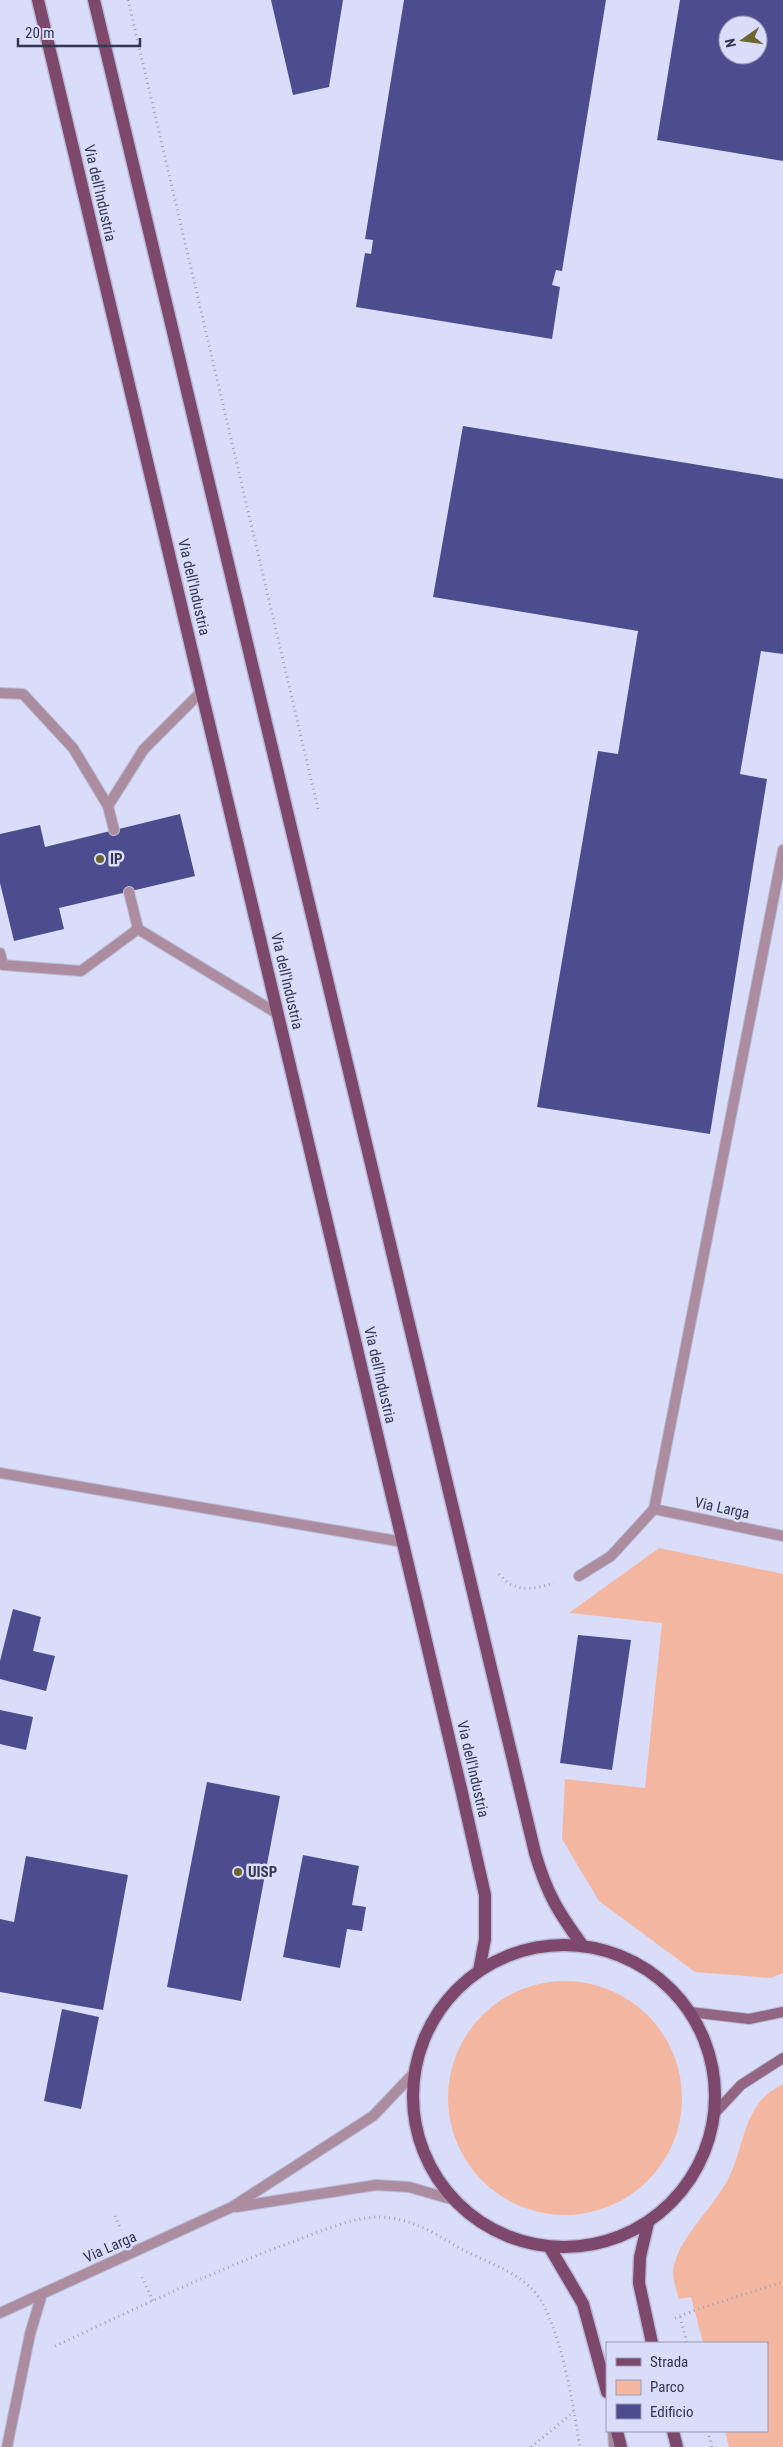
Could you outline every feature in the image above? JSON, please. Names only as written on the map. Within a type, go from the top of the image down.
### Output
[{"type":"main road","name":"Via dell'Industria","points":[[38,0],[485,1895],[485,1931],[479,1971]]},
{"type":"main road","points":[[94,0],[535,1853],[544,1882],[556,1909],[583,1946]]},
{"type":"main road","points":[[556,1945],[583,1946],[614,1953],[644,1968],[669,1987],[690,2012],[706,2044],[714,2078],[715,2113],[708,2145],[694,2176],[674,2202],[648,2223],[626,2235],[602,2244],[576,2248],[550,2248],[514,2240],[482,2224],[454,2200],[434,2172],[420,2140],[414,2106],[415,2072],[430,2026],[443,2005],[459,1987],[479,1971],[503,1958],[529,1949],[556,1945]]},
{"type":"main road","points":[[690,2012],[749,2019],[783,2012]]},
{"type":"main road","points":[[715,2113],[741,2085],[783,2058]]},
{"type":"main road","points":[[648,2223],[640,2257],[640,2283],[652,2342]]},
{"type":"main road","points":[[550,2248],[583,2304],[606,2388]]},
{"type":"main road","points":[[615,2432],[621,2447]]},
{"type":"main road","points":[[673,2432],[677,2447]]},
{"type":"street","points":[[108,806],[144,749],[202,691]]},
{"type":"street","points":[[0,692],[23,694],[73,748],[108,806],[114,830]]},
{"type":"street","points":[[579,1576],[611,1556],[654,1509],[783,850]]},
{"type":"street","points":[[129,892],[138,929],[278,1014]]},
{"type":"street","points":[[0,952],[3,965],[81,971],[138,929]]},
{"type":"street","points":[[0,1473],[402,1542]]},
{"type":"street","name":"Via Larga","points":[[654,1509],[783,1536]]},
{"type":"street","name":"Via Larga","points":[[0,2313],[232,2207],[373,2116],[415,2072]]},
{"type":"street","name":"Via Larga","points":[[232,2207],[376,2185],[409,2187],[454,2200]]},
{"type":"street","points":[[7,2447],[30,2334],[42,2294]]},
{"type":"street","points":[[614,2447],[615,2432]]},
{"type":"path","points":[[128,0],[320,815]]},
{"type":"path","points":[[498,1566],[500,1576],[518,1589],[536,1589],[579,1576]]},
{"type":"path","points":[[52,2348],[251,2257],[326,2229],[377,2217],[418,2224],[509,2272],[531,2287],[550,2318],[574,2412],[580,2447]]},
{"type":"path","points":[[687,2342],[680,2317],[698,2309],[783,2282]]},
{"type":"path","points":[[530,2447],[574,2412]]},
{"type":"path","points":[[708,2432],[712,2447]]},
{"type":"green space","points":[[659,1548],[783,1574],[783,1973],[771,1978],[695,1972],[599,1901],[562,1839],[565,1779],[645,1788],[662,1623],[569,1613]]},
{"type":"green space","points":[[554,1981],[576,1981],[610,1990],[630,2001],[648,2015],[662,2033],[673,2053],[680,2075],[682,2098],[680,2121],[673,2143],[662,2163],[648,2181],[620,2201],[599,2210],[576,2215],[554,2215],[520,2206],[500,2195],[482,2181],[462,2153],[453,2132],[448,2109],[448,2087],[457,2053],[468,2033],[482,2015],[510,1995],[531,1986]]},
{"type":"green space","points":[[783,2084],[783,2447],[729,2447],[725,2432],[768,2432],[768,2342],[703,2342],[691,2297],[679,2299],[674,2282],[673,2269],[684,2242],[729,2177],[755,2109],[767,2094]]},
{"type":"building","points":[[271,0],[343,0],[329,87],[293,95]]},
{"type":"building","points":[[404,0],[606,0],[562,271],[556,270],[552,285],[560,287],[552,339],[356,307],[365,253],[371,254],[373,240],[365,239]]},
{"type":"building","points":[[680,0],[783,0],[783,161],[657,140]]},
{"type":"building","points":[[463,426],[783,479],[783,654],[761,651],[740,774],[767,779],[710,1134],[537,1107],[598,751],[618,754],[638,631],[433,597]]},
{"type":"building","points":[[180,814],[195,876],[59,908],[64,929],[14,941],[0,883],[0,834],[40,825],[45,847]]},
{"type":"building","points":[[13,1609],[41,1617],[33,1651],[55,1656],[46,1691],[0,1679],[0,1661]]},
{"type":"building","points":[[578,1635],[631,1640],[612,1770],[560,1763]]},
{"type":"building","points":[[0,1710],[33,1717],[26,1750],[0,1744]]},
{"type":"building","points":[[207,1782],[280,1796],[241,2001],[167,1987]]},
{"type":"building","points":[[303,1855],[359,1866],[352,1905],[366,1907],[362,1931],[347,1929],[340,1968],[283,1957]]},
{"type":"building","points":[[26,1856],[128,1875],[103,2010],[0,1992],[0,1919],[14,1922]]},
{"type":"building","points":[[62,2009],[99,2017],[81,2109],[44,2101]]},
{"type":"place","name":"IP","points":[[100,859]]},
{"type":"place","name":"UISP","points":[[238,1872]]}]
